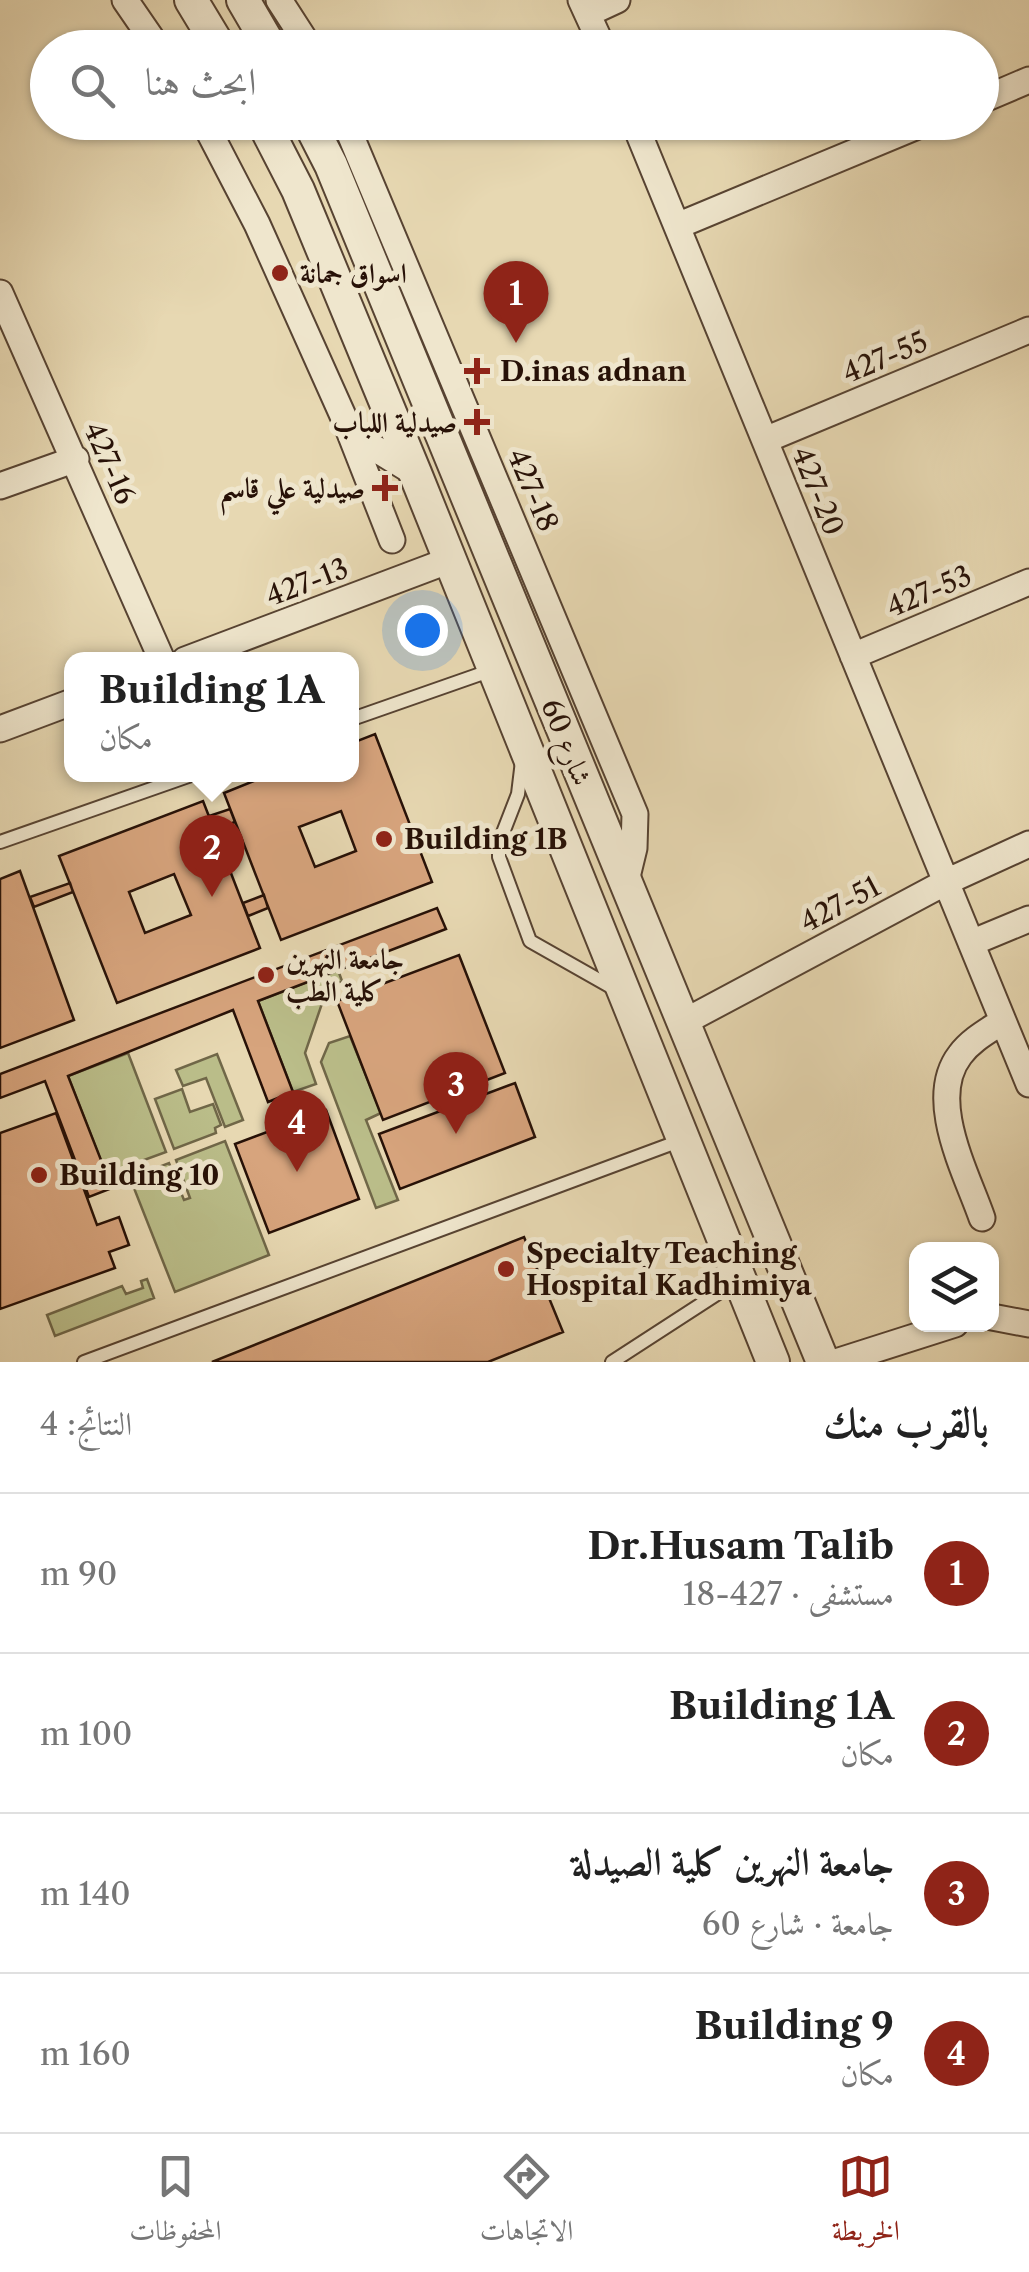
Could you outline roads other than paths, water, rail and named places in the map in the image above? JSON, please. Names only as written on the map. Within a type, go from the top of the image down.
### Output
[{"type":"street","points":[[125,0],[146,30]]},
{"type":"street","points":[[191,0],[209,30]]},
{"type":"street","points":[[243,0],[260,30]]},
{"type":"street","points":[[278,0],[298,30]]},
{"type":"street","points":[[595,30],[585,6],[617,0]]},
{"type":"street","points":[[999,93],[1029,80]]},
{"type":"street","points":[[213,140],[257,224],[348,427],[392,540]]},
{"type":"street","name":"شارع 60","points":[[272,140],[298,190],[415,473],[773,1362]]},
{"type":"street","name":"شارع 60","points":[[318,140],[824,1362]]},
{"type":"street","name":"427-18","points":[[353,140],[636,814],[634,848],[625,886]]},
{"type":"street","name":"427-20","points":[[641,140],[1028,1079]]},
{"type":"street","points":[[677,226],[884,140]]},
{"type":"street","name":"427-16","points":[[0,292],[159,652]]},
{"type":"street","name":"427-55","points":[[764,440],[1029,330]]},
{"type":"street","points":[[348,427],[363,441],[415,473]]},
{"type":"street","points":[[0,486],[76,459]]},
{"type":"street","name":"427-13","points":[[206,652],[450,560]]},
{"type":"street","name":"427-53","points":[[853,656],[1029,582]]},
{"type":"street","points":[[0,729],[64,705]]},
{"type":"street","name":"427-51","points":[[682,1023],[946,882],[1029,844]]},
{"type":"street","points":[[971,943],[1029,918]]},
{"type":"street","points":[[982,1218],[945,1110],[946,1091],[956,1059],[969,1044],[1003,1020]]},
{"type":"street","points":[[999,1318],[1029,1324]]},
{"type":"street","points":[[836,1362],[930,1332]]},
{"type":"lane","points":[[359,717],[495,669]]},
{"type":"lane","points":[[525,744],[518,794],[499,842],[499,858],[530,941],[626,996]]},
{"type":"lane","points":[[0,842],[171,782]]},
{"type":"lane","points":[[84,1362],[684,1140]]},
{"type":"lane","points":[[612,1362],[740,1279]]},
{"type":"place","name":"اسواق جمانة","points":[[280,273]]},
{"type":"place","name":"Dr.Husam Talib","points":[[516,343]]},
{"type":"place","name":"D.inas adnan","points":[[477,371]]},
{"type":"place","name":"صيدلية اللباب","points":[[477,422]]},
{"type":"place","name":"صيدلية علي قاسم","points":[[385,488]]},
{"type":"place","name":"Building 1B","points":[[384,839]]},
{"type":"place","name":"Building 1A","points":[[212,897]]},
{"type":"place","name":"جامعة النهرين كلية الطب","points":[[266,975]]},
{"type":"place","name":"جامعة النهرين كلية الصيدلة","points":[[456,1134]]},
{"type":"place","name":"Building 9","points":[[297,1172]]},
{"type":"place","name":"Building 10","points":[[39,1175]]},
{"type":"place","name":"Specialty Teaching Hospital Kadhimiya","points":[[506,1269]]}]
